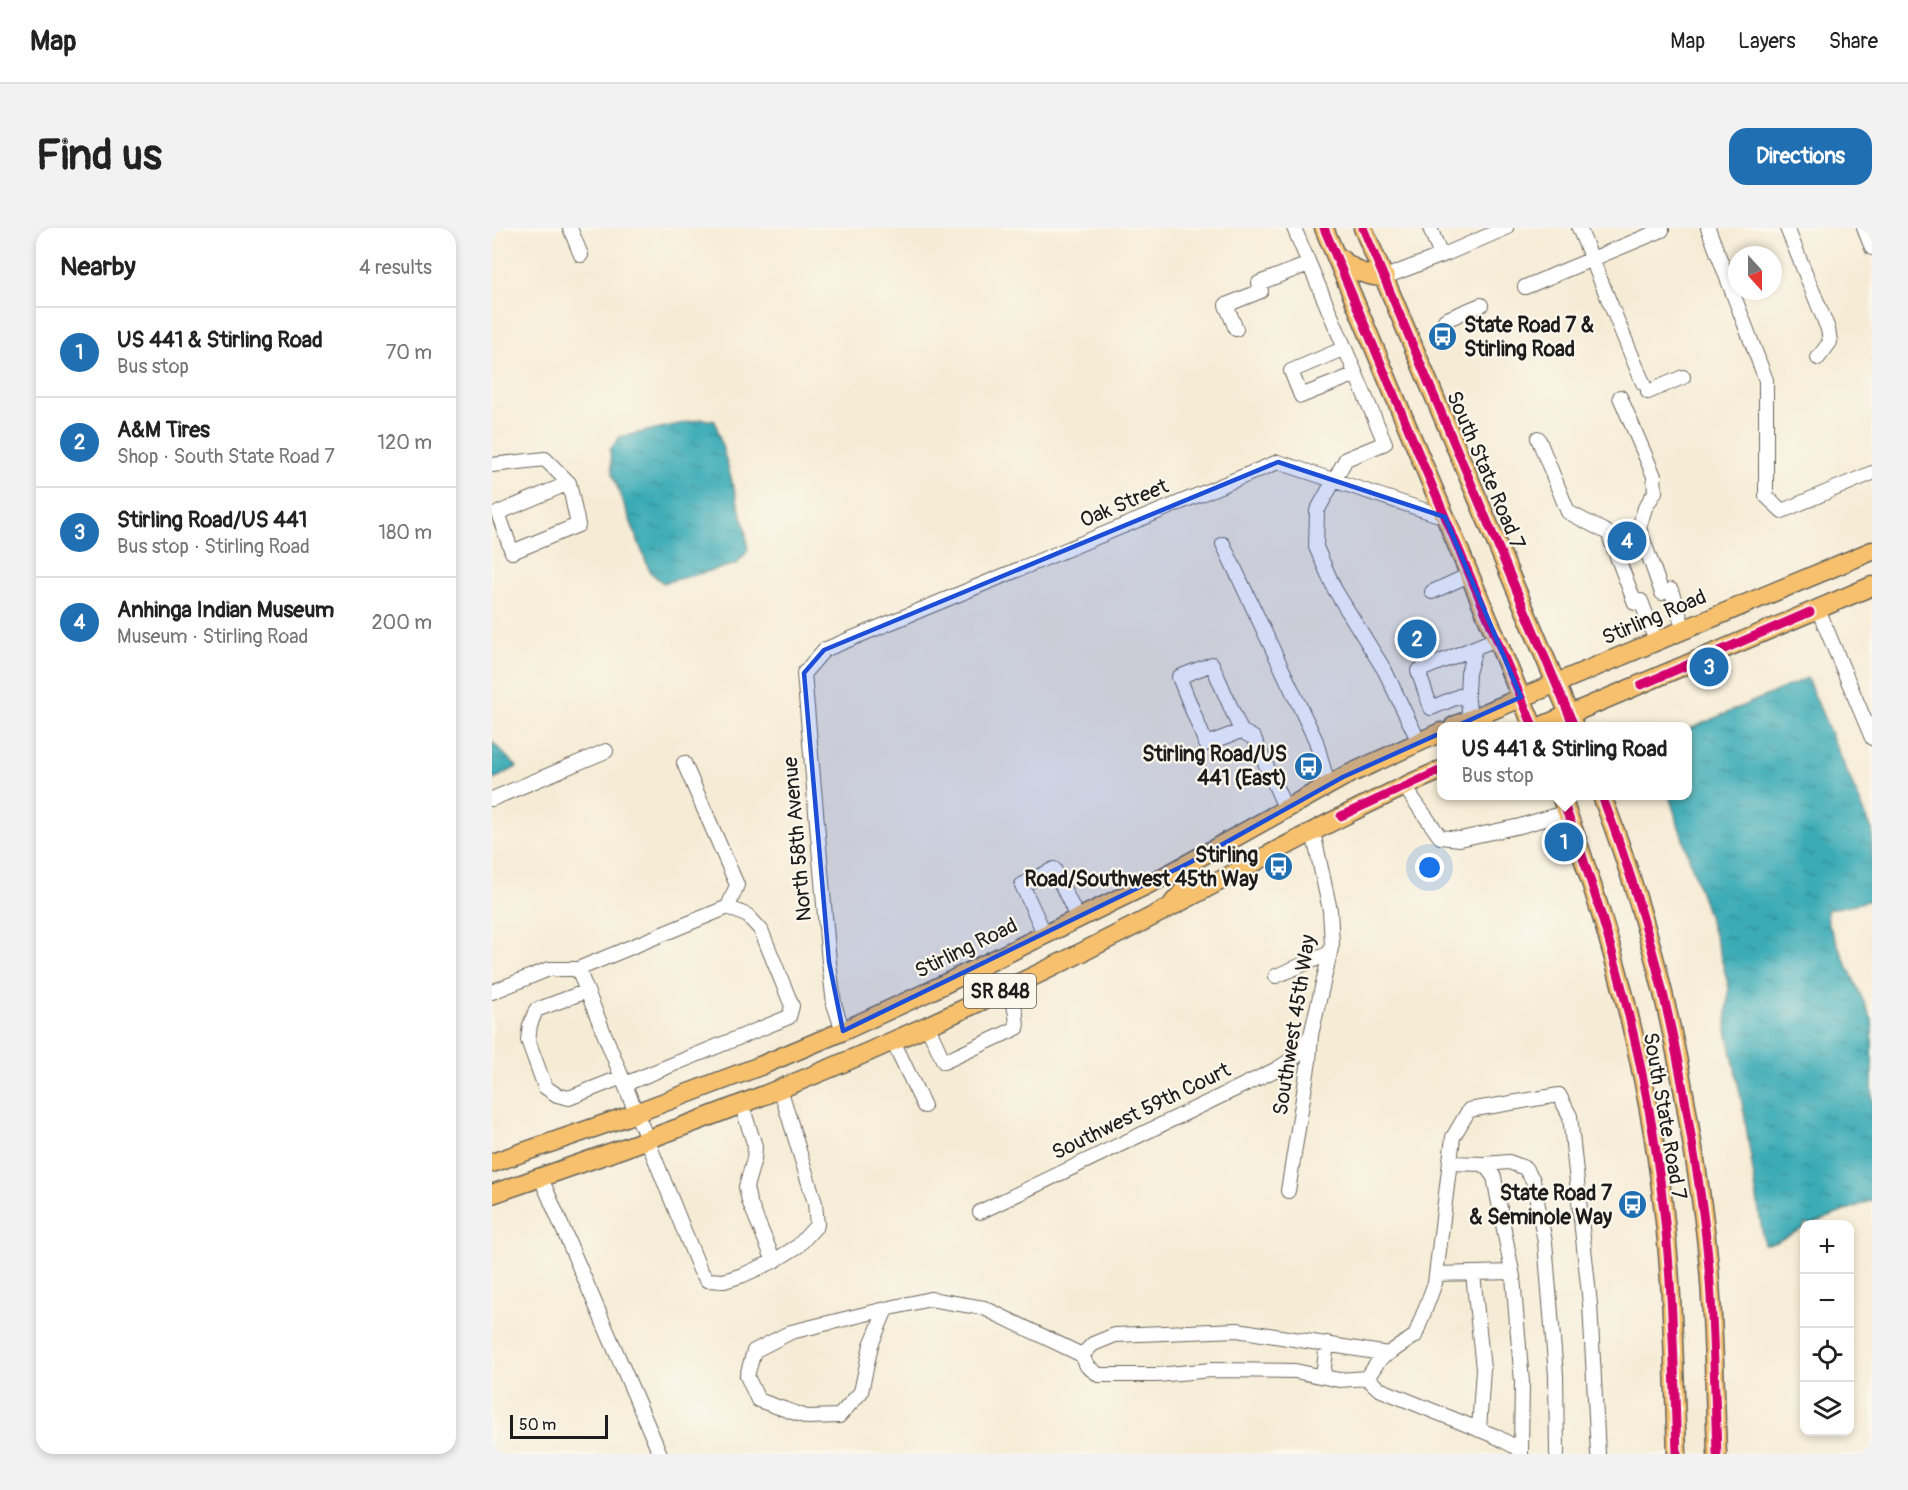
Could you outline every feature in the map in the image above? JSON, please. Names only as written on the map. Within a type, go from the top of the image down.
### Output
[{"type":"main road","points":[[1324,228],[1531,722]]},
{"type":"main road","name":"South State Road 7","points":[[1364,228],[1572,721]]},
{"type":"main road","points":[[1335,255],[1357,272],[1372,277],[1385,277]]},
{"type":"main road","name":"Stirling Road","points":[[1464,722],[1872,551]]},
{"type":"main road","points":[[1572,721],[1872,586]]},
{"type":"main road","name":"Stirling Road","points":[[492,1163],[760,1066],[843,1031],[1078,919],[1189,863],[1328,785],[1437,734]]},
{"type":"main road","name":"SR 848","points":[[492,1194],[648,1139],[893,1041],[1168,909],[1313,832],[1437,772]]},
{"type":"main road","name":"South State Road 7","points":[[1604,800],[1651,947],[1673,1034],[1687,1106],[1702,1202],[1710,1281],[1717,1454]]},
{"type":"main road","name":"South State Road 7","points":[[1564,804],[1615,957],[1654,1137],[1669,1265],[1677,1454]]},
{"type":"main road","points":[[1168,909],[1190,882],[1192,874],[1189,863]]},
{"type":"street","points":[[570,228],[581,255]]},
{"type":"street","points":[[1294,228],[1385,443],[1346,459],[1317,511],[1316,547],[1335,590],[1385,671],[1419,742]]},
{"type":"street","points":[[1430,228],[1441,256]]},
{"type":"street","points":[[1385,277],[1506,228]]},
{"type":"street","points":[[1578,228],[1646,387],[1683,377]]},
{"type":"street","points":[[1708,228],[1766,380],[1766,496],[1782,511],[1872,473]]},
{"type":"street","points":[[1787,228],[1828,329],[1830,342],[1818,358]]},
{"type":"street","points":[[1864,228],[1872,248]]},
{"type":"street","points":[[1525,287],[1662,230]]},
{"type":"street","points":[[1236,329],[1226,305],[1262,291],[1259,283],[1308,264]]},
{"type":"street","points":[[1445,320],[1481,304]]},
{"type":"street","points":[[1345,348],[1291,371],[1301,396],[1356,374]]},
{"type":"street","points":[[1620,397],[1654,476],[1655,492],[1639,528],[1684,629]]},
{"type":"street","points":[[1538,438],[1568,512],[1608,533],[1656,641]]},
{"type":"street","points":[[492,465],[545,459],[569,483],[579,525],[512,552],[498,513],[569,483]]},
{"type":"street","name":"Oak Street","points":[[824,650],[1278,462],[1445,517]]},
{"type":"street","points":[[1223,544],[1316,741],[1328,785]]},
{"type":"street","points":[[1432,592],[1469,575]]},
{"type":"street","points":[[1818,609],[1872,738]]},
{"type":"street","points":[[1467,693],[1431,708],[1418,671],[1496,639]]},
{"type":"street","points":[[1462,722],[1468,673],[1475,648]]},
{"type":"street","name":"North 58th Avenue","points":[[824,650],[804,673],[830,976],[834,1004],[843,1031]]},
{"type":"street","points":[[1241,731],[1206,744],[1179,677],[1212,664],[1241,731],[1254,738],[1286,810]]},
{"type":"street","points":[[492,799],[606,751]]},
{"type":"street","points":[[492,992],[549,969],[578,969],[728,907],[737,885],[684,764]]},
{"type":"street","points":[[1404,786],[1440,837],[1460,839],[1520,826],[1564,804]]},
{"type":"street","name":"Southwest 45th Way","points":[[1288,1191],[1309,1061],[1311,1035],[1332,944],[1330,910],[1313,832]]},
{"type":"street","points":[[1045,935],[1022,885],[1054,869],[1078,919]]},
{"type":"street","points":[[587,991],[536,1011],[530,1025],[528,1040],[545,1087],[557,1095],[569,1098],[716,1047],[789,1017],[792,1006],[761,930],[748,916],[728,907]]},
{"type":"street","points":[[1276,976],[1330,953]]},
{"type":"street","points":[[578,969],[700,1270],[707,1280],[724,1281],[774,1261],[798,1246],[817,1225],[815,1203],[780,1088]]},
{"type":"street","points":[[927,1025],[944,1062],[1017,1028],[1009,987]]},
{"type":"street","name":"Southwest 59th Court","points":[[980,1212],[1277,1069],[1294,1058],[1311,1035]]},
{"type":"street","points":[[893,1041],[924,1107]]},
{"type":"street","points":[[1368,1378],[1380,1359],[1415,1336],[1435,1283],[1453,1137],[1469,1110],[1559,1095],[1570,1116],[1590,1304],[1598,1454]]},
{"type":"street","points":[[741,1103],[754,1146],[754,1159],[747,1186],[749,1201],[774,1261]]},
{"type":"street","points":[[1450,1163],[1509,1162],[1525,1168],[1533,1180],[1545,1242],[1556,1375],[1557,1454]]},
{"type":"street","points":[[886,1310],[871,1345],[861,1392],[839,1416],[807,1417],[758,1400],[747,1376],[754,1351],[791,1332],[930,1299],[984,1308],[1082,1355],[1087,1366],[1099,1375],[1157,1375],[1212,1370],[1295,1371],[1339,1380],[1368,1378],[1379,1389],[1479,1430],[1521,1452],[1522,1382],[1512,1272],[1494,1177],[1484,1164]]},
{"type":"street","points":[[541,1178],[660,1454]]},
{"type":"street","points":[[1436,1274],[1512,1272]]},
{"type":"street","points":[[1473,1274],[1483,1369],[1479,1430]]},
{"type":"street","points":[[1082,1355],[1093,1344],[1115,1335],[1237,1329],[1388,1354]]},
{"type":"street","points":[[1323,1376],[1327,1343]]},
{"type":"highlighted area","points":[[1278,462],[1445,517],[1521,697],[1343,777],[1189,863],[843,1031],[829,962],[804,673],[824,650]]},
{"type":"water","points":[[702,419],[715,421],[745,528],[748,550],[737,564],[663,583],[650,572],[612,473],[610,450],[620,437]]},
{"type":"water","points":[[1807,678],[1872,830],[1872,899],[1827,910],[1828,923],[1872,1020],[1872,1200],[1822,1220],[1800,1220],[1800,1230],[1774,1243],[1764,1244],[1744,1113],[1726,1025],[1729,988],[1720,953],[1670,800],[1692,800],[1692,728]]},
{"type":"water","points":[[492,742],[517,767],[492,780]]},
{"type":"cycle path","points":[[1324,228],[1531,722]]},
{"type":"cycle path","points":[[1363,228],[1572,722]]},
{"type":"cycle path","points":[[1641,685],[1810,612]]},
{"type":"cycle path","points":[[1341,816],[1437,772]]},
{"type":"cycle path","points":[[1562,800],[1611,946],[1637,1048],[1647,1100],[1663,1204],[1669,1266],[1677,1454]]},
{"type":"cycle path","points":[[1603,800],[1645,923],[1667,1010],[1685,1098],[1709,1264],[1717,1454]]},
{"type":"place","name":"State Road 7 & Stirling Road","points":[[1443,337]]},
{"type":"place","name":"Anhinga Indian Museum","points":[[1627,541]]},
{"type":"place","name":"A&M Tires","points":[[1417,639]]},
{"type":"place","name":"Stirling Road/US 441","points":[[1709,667]]},
{"type":"place","name":"Stirling Road/US 441 (East)","points":[[1308,766]]},
{"type":"place","name":"US 441 & Stirling Road","points":[[1564,842]]},
{"type":"place","name":"Stirling Road/Southwest 45th Way","points":[[1279,867]]},
{"type":"place","name":"State Road 7 & Seminole Way","points":[[1633,1205]]}]
